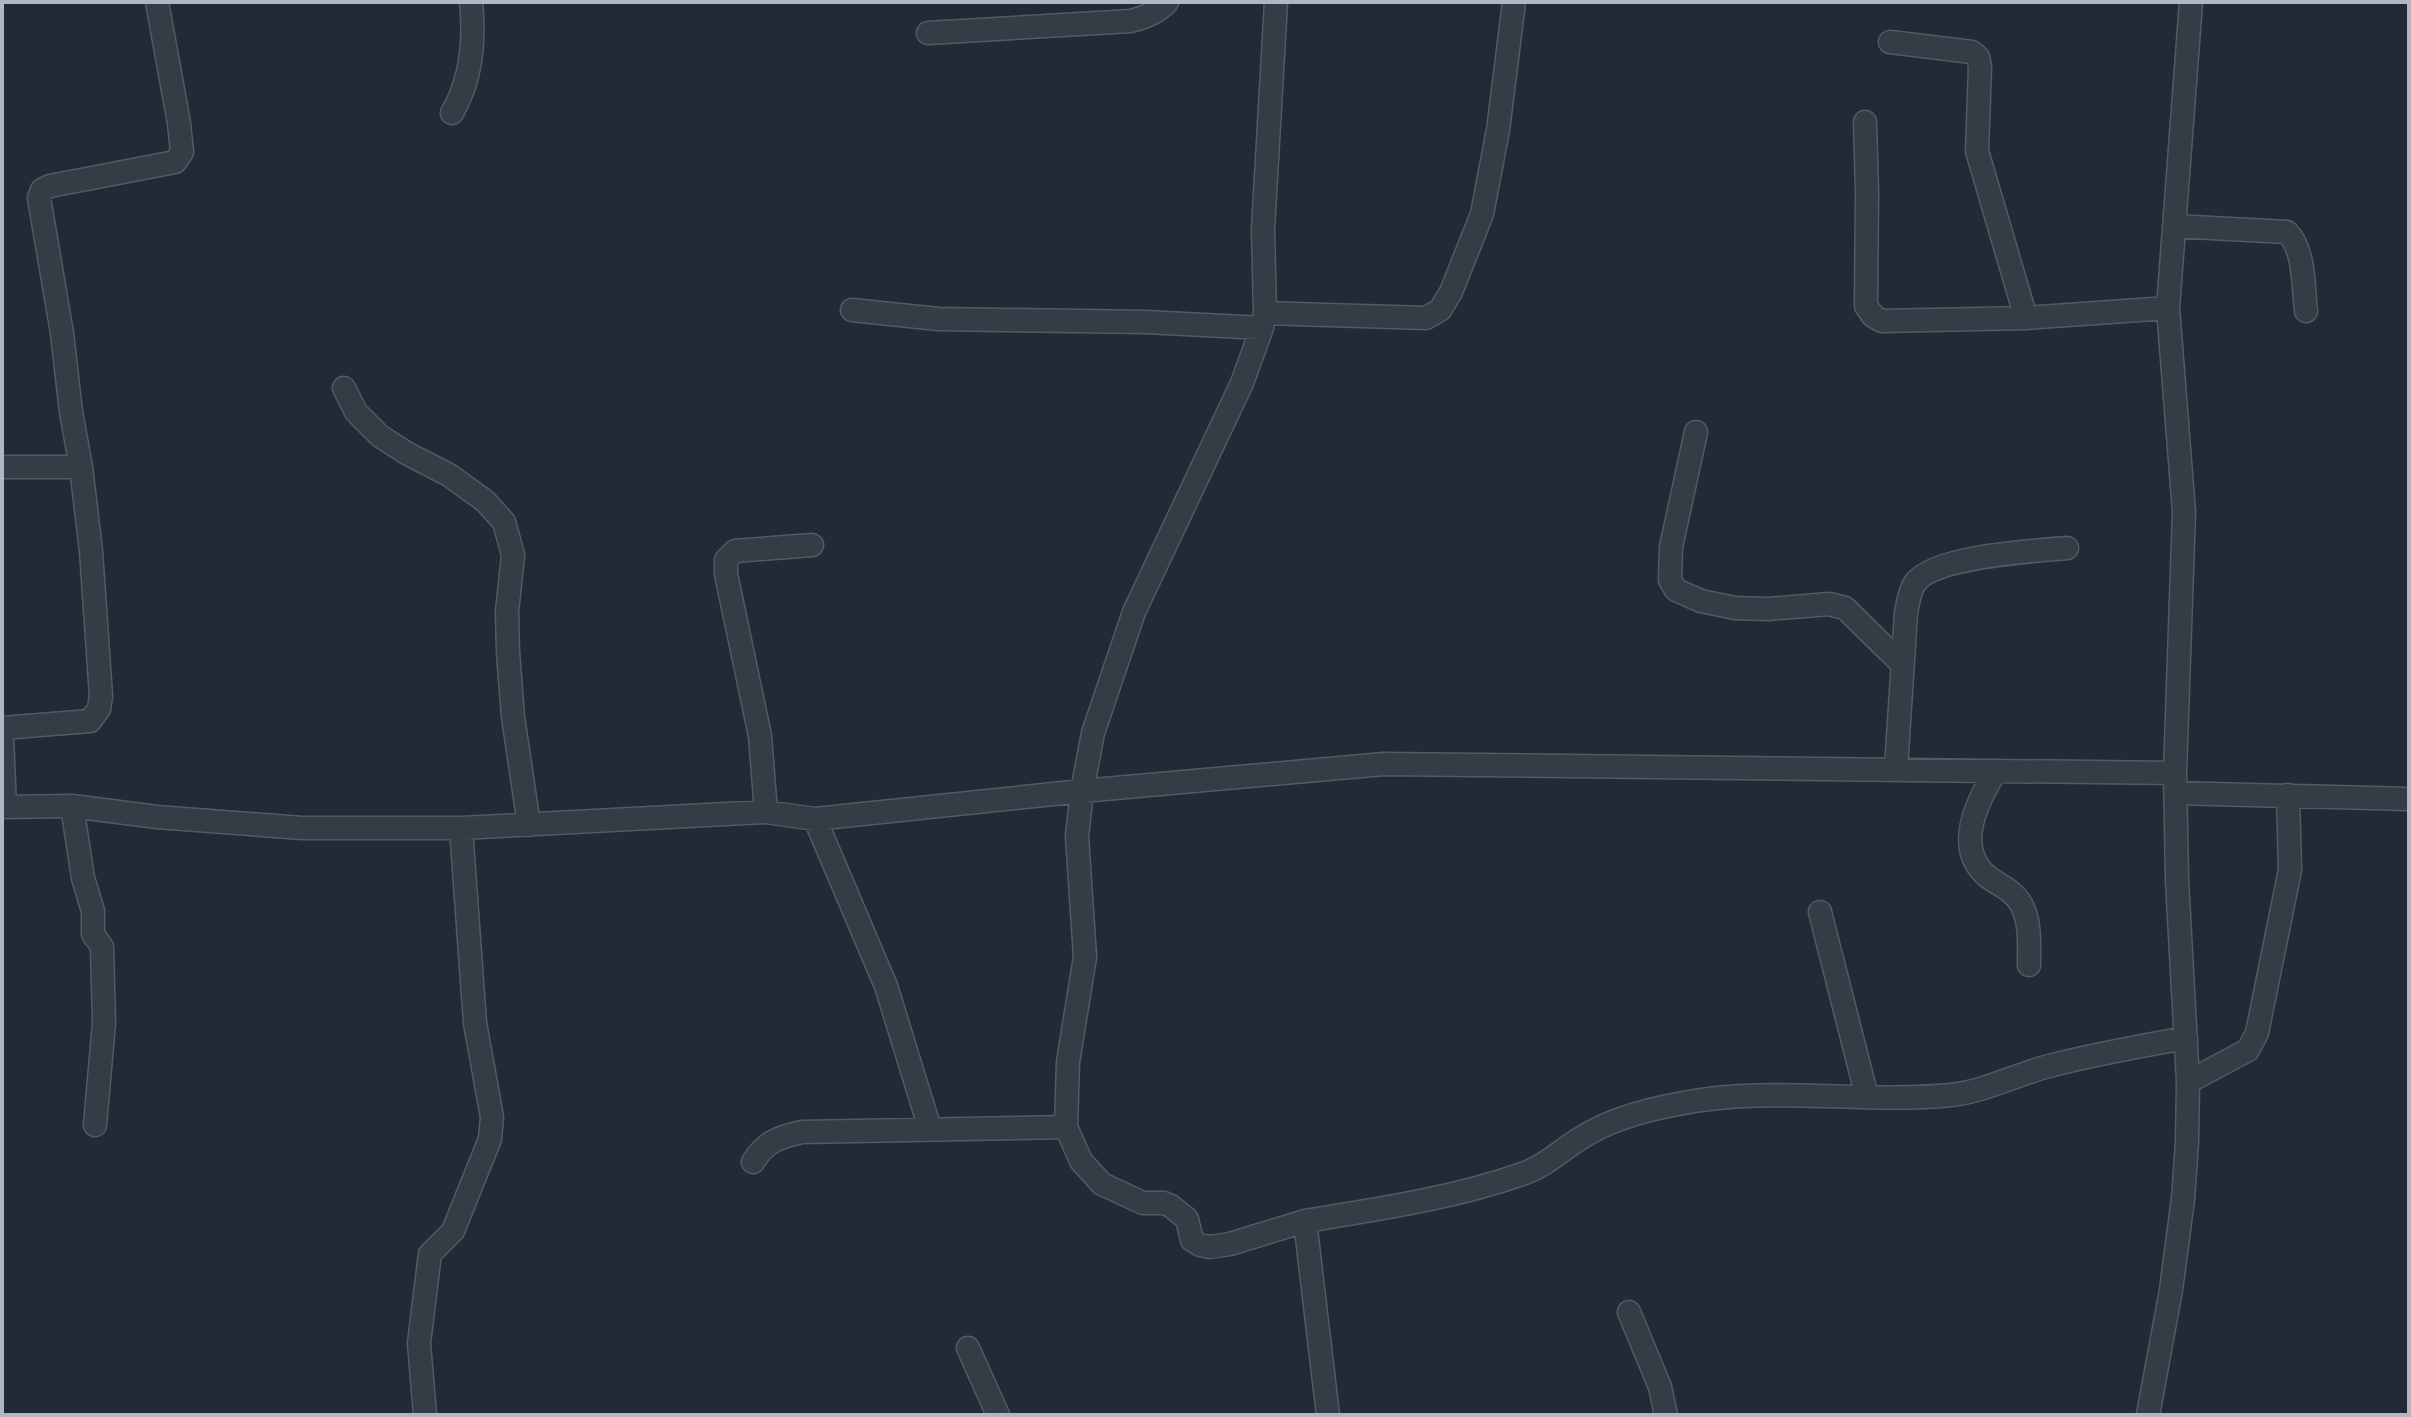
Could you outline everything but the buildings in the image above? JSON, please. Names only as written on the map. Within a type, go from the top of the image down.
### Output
[{"type":"street","points":[[2,728],[90,721],[99,709],[101,696],[91,551],[62,333],[39,198],[42,190],[50,186],[175,162],[179,157],[182,152],[179,123],[157,2]]},
{"type":"street","points":[[452,113],[463,93],[470,67],[471,2]]},
{"type":"street","points":[[928,33],[1131,21],[1148,16],[1167,2]]},
{"type":"street","points":[[1276,2],[1263,229],[1264,321],[1242,383],[1134,612],[1093,733],[1082,791],[1077,836],[1085,957],[1068,1062],[1066,1127],[1081,1161],[1102,1184],[1143,1203],[1171,1206],[1187,1219],[1192,1240],[1210,1247],[1305,1221],[1470,1189],[1527,1172],[1552,1161],[1594,1131],[1633,1115],[1676,1104],[1713,1098],[1781,1095],[1956,1095],[2050,1065],[2186,1038]]},
{"type":"street","points":[[852,310],[938,319],[1146,322],[1264,321],[1300,316],[1426,318],[1440,310],[1462,269],[1482,214],[1498,130],[1514,2]]},
{"type":"street","points":[[2148,1415],[2171,1290],[2183,1199],[2188,1082],[2175,783],[2184,512],[2168,308],[2191,2]]},
{"type":"street","points":[[1890,42],[1972,52],[1978,57],[1977,151],[2026,318]]},
{"type":"street","points":[[1865,122],[1866,306],[1873,316],[1882,321],[2026,318],[2168,308]]},
{"type":"street","points":[[2174,226],[2287,232],[2295,240],[2299,253],[2306,311]]},
{"type":"street","points":[[344,388],[356,412],[380,436],[449,475],[485,501],[504,522],[513,555],[507,612],[513,717],[529,825]]},
{"type":"street","points":[[1696,432],[1671,547],[1670,580],[1676,590],[1701,601],[1735,608],[1768,609],[1829,604],[1845,608],[1902,664]]},
{"type":"street","points":[[2,467],[81,467]]},
{"type":"street","points":[[766,812],[760,736],[726,574],[726,560],[735,551],[812,545]]},
{"type":"street","points":[[1896,769],[1906,613],[1909,595],[1916,581],[1932,570],[1954,562],[2067,548]]},
{"type":"street","points":[[2,737],[4,807],[72,806],[157,817],[302,828],[461,828],[766,812],[815,819],[1384,764],[1996,771],[2175,783],[2288,795],[2409,799]]},
{"type":"street","points":[[1996,771],[1979,797],[1972,821],[1970,850],[1986,875],[2009,890],[2019,901],[2026,915],[2029,965]]},
{"type":"street","points":[[2188,1082],[2248,1050],[2257,1033],[2290,870],[2288,795]]},
{"type":"street","points":[[72,806],[83,878],[93,911],[93,934],[102,947],[104,1023],[95,1125]]},
{"type":"street","points":[[815,819],[886,986],[930,1129]]},
{"type":"street","points":[[425,1415],[419,1343],[430,1254],[453,1231],[490,1139],[492,1117],[475,1023],[461,828]]},
{"type":"street","points":[[1820,912],[1867,1097]]},
{"type":"street","points":[[753,1162],[762,1147],[802,1132],[1066,1127]]},
{"type":"street","points":[[1305,1221],[1328,1415]]},
{"type":"street","points":[[1629,1312],[1660,1387],[1666,1415]]},
{"type":"street","points":[[968,1348],[998,1415]]}]
